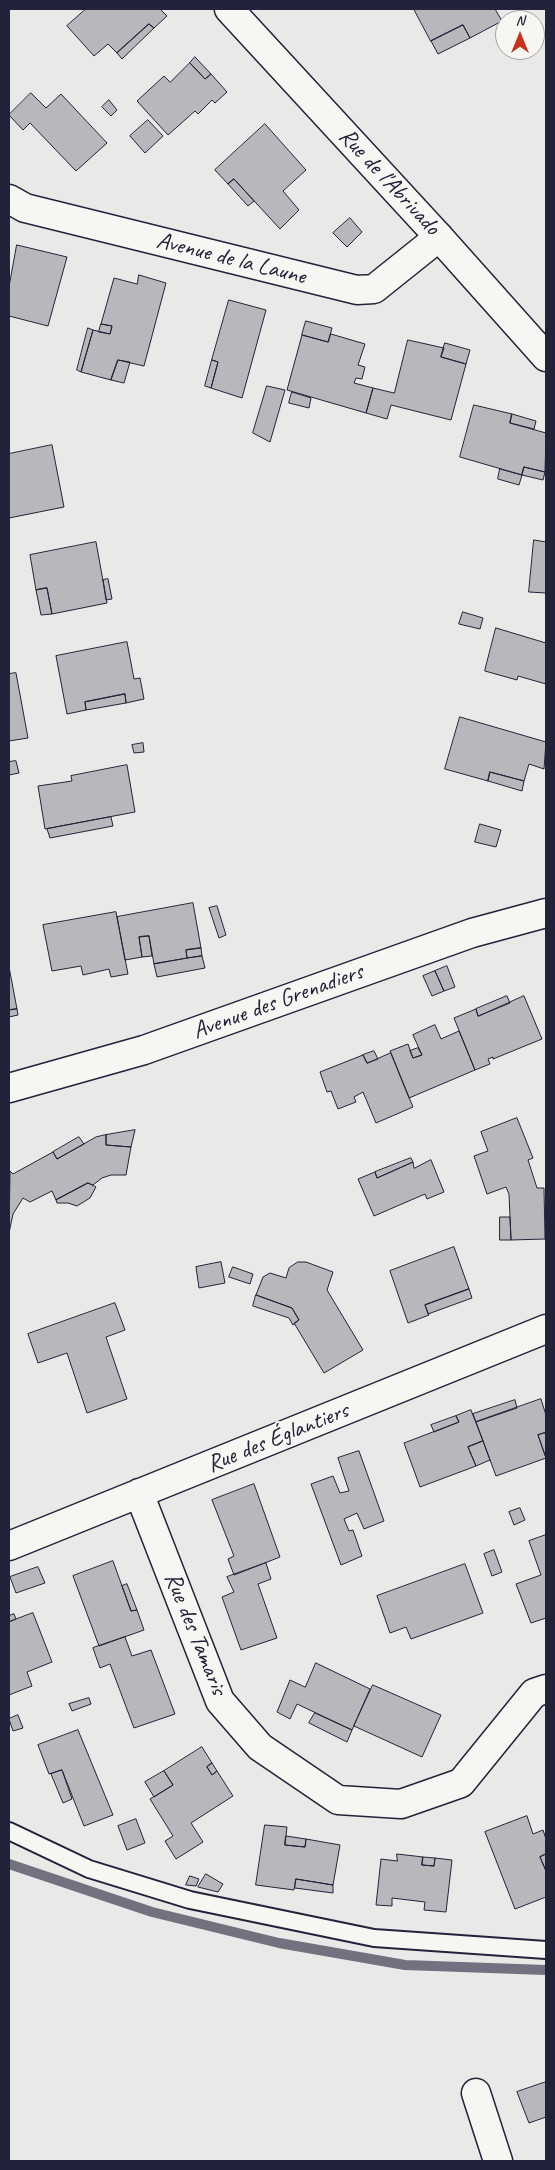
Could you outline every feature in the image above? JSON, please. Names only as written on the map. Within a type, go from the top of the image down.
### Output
[{"type":"street","name":"Rue de l'Abrivado","points":[[229,9],[439,236],[546,357]]},
{"type":"street","name":"Avenue de la Laune","points":[[9,199],[25,208],[357,290],[374,289],[439,236]]},
{"type":"street","name":"Avenue des Grenadiers","points":[[9,1088],[144,1050],[472,933],[546,913]]},
{"type":"street","name":"Rue des Églantiers","points":[[9,1546],[546,1329]]},
{"type":"street","name":"Rue des Tamaris","points":[[140,1493],[220,1701],[260,1747],[338,1800],[401,1804],[461,1783],[534,1693],[546,1689]]},
{"type":"street","points":[[476,2094],[498,2161]]},
{"type":"lane","points":[[9,1831],[89,1869],[190,1900],[374,1938],[546,1950]]},
{"type":"building","points":[[86,9],[160,9],[167,16],[154,28],[149,24],[117,53],[108,44],[94,56],[67,26]]},
{"type":"building","points":[[414,9],[496,10],[495,25],[470,38],[463,25],[431,41]]},
{"type":"building","points":[[149,24],[154,28],[122,59],[117,53]]},
{"type":"building","points":[[463,25],[470,38],[438,54],[431,41]]},
{"type":"building","points":[[195,57],[211,74],[205,79],[190,63]]},
{"type":"building","points":[[190,63],[205,79],[211,74],[227,92],[215,103],[212,100],[198,114],[195,111],[168,135],[137,101],[164,76],[170,82]]},
{"type":"building","points":[[31,93],[46,108],[61,94],[107,143],[76,171],[30,123],[23,130],[9,115]]},
{"type":"building","points":[[109,100],[117,110],[111,116],[102,107]]},
{"type":"building","points":[[148,120],[163,136],[145,153],[130,136]]},
{"type":"building","points":[[265,124],[306,170],[283,191],[299,210],[280,229],[234,179],[228,184],[215,170]]},
{"type":"building","points":[[234,179],[254,201],[248,206],[228,184]]},
{"type":"building","points":[[350,218],[362,232],[347,247],[333,233]]},
{"type":"building","points":[[17,245],[67,257],[48,326],[9,316],[9,287]]},
{"type":"building","points":[[139,275],[166,283],[144,366],[118,360],[111,380],[81,372],[93,330],[110,334],[112,326],[101,324],[114,278],[137,284]]},
{"type":"building","points":[[229,300],[266,310],[242,398],[211,388],[218,362],[212,360]]},
{"type":"building","points":[[306,321],[332,328],[328,342],[302,335]]},
{"type":"building","points":[[101,324],[112,326],[110,334],[99,332]]},
{"type":"building","points":[[88,328],[93,330],[81,372],[77,370]]},
{"type":"building","points":[[331,334],[365,344],[358,365],[365,367],[362,379],[356,378],[354,383],[373,388],[366,413],[287,390],[302,335],[328,342]]},
{"type":"building","points":[[408,340],[444,348],[441,357],[466,364],[451,420],[391,405],[387,419],[366,413],[373,388],[394,393]]},
{"type":"building","points":[[445,343],[470,350],[466,364],[441,357]]},
{"type":"building","points":[[118,360],[130,362],[124,383],[111,380]]},
{"type":"building","points":[[212,360],[218,362],[211,388],[205,386]]},
{"type":"building","points":[[267,386],[285,390],[270,442],[253,433]]},
{"type":"building","points":[[292,392],[311,398],[309,408],[289,403]]},
{"type":"building","points":[[474,405],[512,414],[510,423],[546,433],[545,472],[524,467],[522,475],[460,457]]},
{"type":"building","points":[[512,414],[536,421],[534,429],[510,423]]},
{"type":"building","points":[[52,445],[64,507],[9,518],[9,454]]},
{"type":"building","points":[[524,467],[545,472],[543,480],[522,475]]},
{"type":"building","points":[[500,469],[522,475],[519,485],[498,479]]},
{"type":"building","points":[[534,540],[546,542],[546,593],[529,592]]},
{"type":"building","points":[[96,542],[107,603],[52,614],[47,588],[36,590],[30,555]]},
{"type":"building","points":[[108,579],[112,599],[106,600],[103,580]]},
{"type":"building","points":[[47,588],[52,614],[41,615],[36,590]]},
{"type":"building","points":[[463,612],[483,618],[480,629],[459,624]]},
{"type":"building","points":[[496,628],[546,643],[546,684],[518,676],[517,680],[485,671]]},
{"type":"building","points":[[127,642],[134,679],[140,678],[144,699],[126,703],[125,694],[85,702],[86,710],[67,714],[56,656]]},
{"type":"building","points":[[16,673],[28,738],[9,741],[9,674]]},
{"type":"building","points":[[125,694],[126,703],[86,710],[85,702]]},
{"type":"building","points":[[460,717],[546,742],[544,769],[529,764],[524,781],[490,772],[488,781],[445,769]]},
{"type":"building","points":[[143,743],[144,752],[134,753],[132,745]]},
{"type":"building","points":[[16,761],[19,773],[9,775],[9,762]]},
{"type":"building","points":[[127,765],[135,812],[45,829],[38,786],[72,781],[71,776]]},
{"type":"building","points":[[490,772],[524,781],[522,791],[488,781]]},
{"type":"building","points":[[111,817],[113,826],[50,838],[47,829]]},
{"type":"building","points":[[480,824],[501,830],[496,847],[475,842]]},
{"type":"building","points":[[193,903],[201,948],[186,950],[187,958],[154,964],[149,936],[139,937],[142,957],[125,960],[117,917]]},
{"type":"building","points":[[217,906],[226,935],[219,938],[209,908]]},
{"type":"building","points":[[116,912],[128,974],[111,977],[109,969],[83,975],[81,966],[52,971],[43,925]]},
{"type":"building","points":[[149,936],[152,956],[142,957],[139,937]]},
{"type":"building","points":[[201,948],[202,956],[187,958],[186,950]]},
{"type":"building","points":[[202,956],[205,968],[157,977],[154,964]]},
{"type":"building","points":[[447,966],[455,987],[444,991],[435,971]]},
{"type":"building","points":[[9,967],[17,1009],[9,1010]]},
{"type":"building","points":[[435,971],[444,991],[432,996],[423,976]]},
{"type":"building","points":[[507,996],[510,1003],[478,1016],[476,1009]]},
{"type":"building","points":[[524,996],[542,1039],[493,1059],[493,1057],[488,1059],[490,1064],[475,1070],[454,1018],[476,1009],[478,1016]]},
{"type":"building","points":[[17,1009],[18,1015],[9,1017],[9,1010]]},
{"type":"building","points":[[435,1025],[441,1039],[459,1031],[475,1070],[409,1098],[390,1051],[408,1044],[413,1058],[422,1055],[413,1035]]},
{"type":"building","points":[[418,1048],[422,1055],[413,1058],[410,1051]]},
{"type":"building","points":[[374,1051],[378,1059],[367,1063],[363,1055]]},
{"type":"building","points":[[391,1053],[413,1107],[376,1123],[363,1092],[354,1097],[356,1102],[338,1109],[331,1091],[327,1092],[320,1072],[363,1055],[367,1063]]},
{"type":"building","points":[[517,1118],[533,1158],[528,1160],[537,1188],[544,1188],[545,1239],[511,1240],[509,1194],[506,1187],[487,1194],[474,1156],[488,1151],[481,1132]]},
{"type":"building","points":[[135,1130],[131,1147],[106,1145],[106,1135]]},
{"type":"building","points":[[106,1135],[106,1145],[131,1147],[126,1175],[111,1175],[102,1178],[93,1185],[88,1183],[56,1200],[52,1191],[30,1202],[23,1198],[13,1214],[9,1233],[10,1171],[13,1174],[53,1152],[57,1159],[96,1137]]},
{"type":"building","points":[[79,1137],[84,1144],[57,1159],[53,1152]]},
{"type":"building","points":[[411,1158],[413,1162],[377,1178],[375,1172]]},
{"type":"building","points":[[431,1160],[444,1192],[427,1199],[425,1194],[374,1216],[358,1179],[375,1172],[377,1178],[413,1162],[414,1168]]},
{"type":"building","points":[[88,1183],[96,1187],[90,1198],[77,1206],[68,1203],[57,1203],[56,1200]]},
{"type":"building","points":[[500,1217],[510,1217],[511,1240],[500,1240]]},
{"type":"building","points":[[454,1247],[469,1289],[425,1305],[429,1315],[408,1323],[390,1271]]},
{"type":"building","points":[[221,1262],[225,1283],[199,1288],[196,1267]]},
{"type":"building","points":[[298,1262],[306,1262],[333,1272],[327,1290],[363,1350],[324,1373],[294,1323],[299,1320],[292,1308],[256,1295],[263,1277],[270,1273],[286,1278],[289,1268]]},
{"type":"building","points":[[233,1267],[253,1274],[250,1284],[229,1277]]},
{"type":"building","points":[[469,1289],[472,1298],[428,1314],[425,1305]]},
{"type":"building","points":[[256,1295],[292,1308],[299,1320],[293,1325],[289,1318],[253,1306]]},
{"type":"building","points":[[115,1303],[125,1330],[106,1337],[127,1399],[87,1413],[67,1353],[38,1363],[28,1334]]},
{"type":"building","points":[[541,1399],[546,1415],[546,1432],[538,1435],[546,1458],[496,1476],[476,1422]]},
{"type":"building","points":[[515,1400],[517,1408],[476,1422],[473,1414]]},
{"type":"building","points":[[471,1410],[483,1441],[468,1447],[476,1466],[420,1487],[404,1443],[459,1422],[456,1416]]},
{"type":"building","points":[[456,1416],[459,1422],[434,1432],[431,1425]]},
{"type":"building","points":[[545,1433],[546,1437],[546,1458],[538,1435]]},
{"type":"building","points":[[483,1441],[490,1460],[476,1466],[468,1447]]},
{"type":"building","points":[[359,1451],[384,1521],[364,1529],[357,1513],[344,1519],[349,1531],[353,1530],[362,1556],[341,1565],[311,1484],[333,1476],[340,1493],[349,1491],[338,1458]]},
{"type":"building","points":[[254,1484],[280,1557],[234,1575],[228,1559],[234,1556],[212,1500]]},
{"type":"building","points":[[520,1508],[525,1520],[514,1525],[509,1512]]},
{"type":"building","points":[[546,1535],[546,1618],[531,1623],[516,1584],[541,1575],[529,1541]]},
{"type":"building","points":[[494,1550],[502,1572],[492,1576],[484,1554]]},
{"type":"building","points":[[113,1561],[131,1611],[137,1610],[144,1630],[99,1646],[73,1576]]},
{"type":"building","points":[[266,1563],[271,1579],[258,1584],[277,1638],[241,1650],[222,1597],[234,1592],[227,1577]]},
{"type":"building","points":[[465,1564],[483,1613],[411,1639],[406,1627],[390,1633],[377,1596]]},
{"type":"building","points":[[38,1567],[45,1583],[16,1593],[10,1577]]},
{"type":"building","points":[[127,1584],[137,1610],[131,1611],[122,1586]]},
{"type":"building","points":[[33,1613],[52,1662],[27,1672],[32,1686],[9,1695],[9,1622]]},
{"type":"building","points":[[14,1614],[16,1619],[9,1622],[9,1616]]},
{"type":"building","points":[[125,1637],[132,1656],[151,1650],[175,1714],[134,1728],[110,1664],[100,1668],[93,1648]]},
{"type":"building","points":[[316,1663],[370,1689],[352,1730],[297,1704],[290,1719],[277,1712],[290,1680],[305,1687]]},
{"type":"building","points":[[373,1685],[441,1715],[422,1757],[354,1726]]},
{"type":"building","points":[[89,1698],[91,1704],[72,1711],[69,1704]]},
{"type":"building","points":[[315,1713],[352,1730],[347,1742],[309,1723]]},
{"type":"building","points":[[18,1715],[23,1728],[13,1731],[9,1719]]},
{"type":"building","points":[[78,1730],[113,1815],[84,1826],[62,1770],[49,1774],[38,1745]]},
{"type":"building","points":[[202,1747],[212,1763],[207,1767],[212,1775],[217,1771],[233,1796],[191,1823],[203,1842],[176,1859],[165,1841],[173,1836],[150,1799],[173,1785],[164,1771]]},
{"type":"building","points":[[212,1763],[217,1771],[212,1775],[207,1767]]},
{"type":"building","points":[[62,1770],[72,1799],[63,1803],[51,1774]]},
{"type":"building","points":[[164,1771],[173,1785],[154,1797],[145,1782]]},
{"type":"building","points":[[527,1816],[533,1834],[543,1830],[546,1839],[546,1854],[540,1857],[546,1871],[546,1897],[515,1909],[485,1832]]},
{"type":"building","points":[[136,1819],[145,1843],[127,1850],[118,1826]]},
{"type":"building","points":[[265,1825],[287,1827],[285,1845],[305,1847],[306,1839],[340,1845],[333,1885],[296,1879],[294,1890],[256,1885]]},
{"type":"building","points":[[286,1836],[306,1839],[305,1847],[285,1845]]},
{"type":"building","points":[[397,1854],[423,1857],[422,1865],[434,1866],[435,1858],[452,1860],[446,1912],[424,1910],[425,1902],[392,1898],[392,1906],[376,1905],[381,1859],[397,1861]]},
{"type":"building","points":[[546,1854],[546,1871],[540,1857]]},
{"type":"building","points":[[423,1857],[435,1858],[434,1866],[422,1865]]},
{"type":"building","points":[[206,1874],[223,1884],[218,1892],[198,1887]]},
{"type":"building","points":[[190,1876],[199,1879],[196,1886],[186,1885]]},
{"type":"building","points":[[296,1879],[333,1885],[333,1893],[295,1888]]},
{"type":"building","points":[[546,2082],[546,2117],[529,2123],[517,2092]]},
{"type":"waterway","points":[[9,1864],[152,1912],[279,1943],[405,1965],[546,1970]]}]
